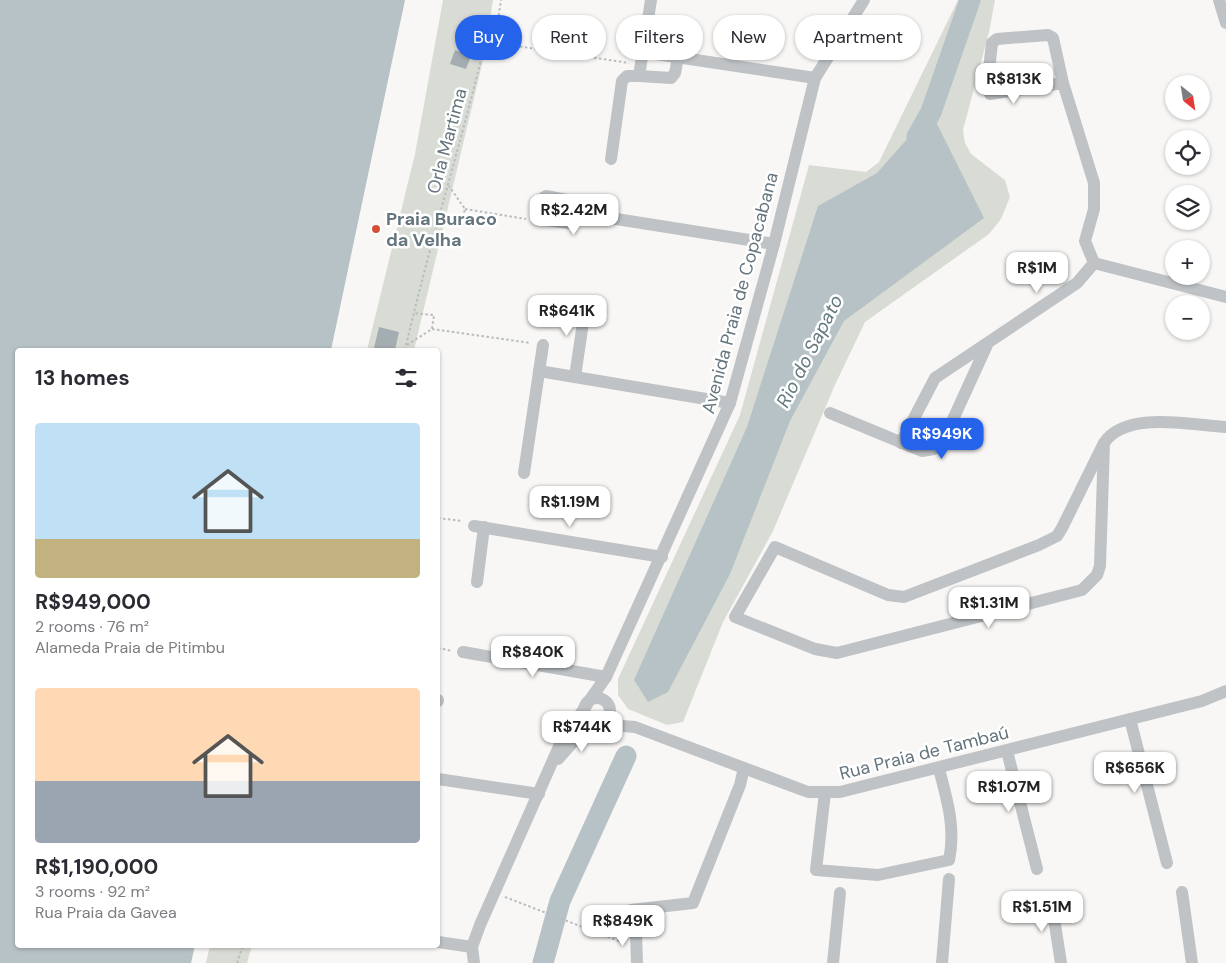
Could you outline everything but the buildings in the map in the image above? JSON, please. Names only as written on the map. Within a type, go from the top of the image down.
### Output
[{"type":"street","points":[[641,64],[651,0]]},
{"type":"street","name":"Avenida Praia de Copacabana","points":[[474,963],[472,947],[494,892],[564,737],[606,676],[662,557],[730,403],[774,244],[815,78],[864,0]]},
{"type":"street","points":[[1219,0],[1226,23]]},
{"type":"street","points":[[1063,83],[990,94],[987,87],[992,43],[997,39],[1051,36],[1063,83],[1094,183],[1094,209],[1085,241],[1094,262]]},
{"type":"street","points":[[611,159],[622,81],[641,64],[662,60]]},
{"type":"street","points":[[641,64],[671,78],[675,73],[677,60]]},
{"type":"street","points":[[698,60],[815,78]]},
{"type":"street","points":[[544,196],[571,200],[573,203],[568,224],[538,219],[540,200],[544,196]]},
{"type":"street","points":[[572,212],[774,244]]},
{"type":"street","points":[[1094,262],[1226,297]]},
{"type":"street","points":[[901,443],[932,382],[1077,283],[1094,262]]},
{"type":"street","points":[[575,377],[586,302]]},
{"type":"street","points":[[830,413],[922,451],[934,449],[940,445],[987,344]]},
{"type":"street","points":[[524,472],[543,345]]},
{"type":"street","points":[[539,371],[730,403]]},
{"type":"street","points":[[1104,443],[1100,566],[1097,575],[1082,590],[837,653],[815,649],[735,617],[775,547],[888,595],[904,597],[1057,536],[1104,443],[1118,429],[1141,422],[1226,426]]},
{"type":"street","points":[[477,582],[479,526],[662,557]]},
{"type":"street","points":[[463,652],[606,676]]},
{"type":"street","name":"Avenida Praia de Copacabana","points":[[606,676],[608,706]]},
{"type":"street","name":"Rua Praia de Tambaú","points":[[597,724],[635,727],[793,787],[808,792],[824,793],[857,789],[1007,751],[1202,701],[1226,690]]},
{"type":"street","points":[[598,699],[608,706],[610,713],[607,719],[597,724],[586,718],[586,705],[598,699]]},
{"type":"street","name":"Rua Praia de Tambaú","points":[[608,706],[635,727]]},
{"type":"street","points":[[1130,719],[1167,863]]},
{"type":"street","name":"Avenida Praia de Copacabana","points":[[552,767],[574,741],[597,724]]},
{"type":"street","points":[[1007,751],[1037,869]]},
{"type":"street","points":[[631,910],[693,903],[744,768]]},
{"type":"street","points":[[824,793],[816,870],[878,875],[949,860],[953,844],[953,827],[939,768]]},
{"type":"street","points":[[440,779],[539,794]]},
{"type":"street","points":[[942,963],[949,879]]},
{"type":"street","points":[[1182,892],[1192,963]]},
{"type":"street","points":[[834,963],[840,893]]},
{"type":"street","points":[[1051,899],[1061,963]]},
{"type":"street","points":[[636,931],[637,963]]},
{"type":"street","points":[[440,942],[472,947]]},
{"type":"path","name":"Orla Martima","points":[[499,15],[501,0]]},
{"type":"path","points":[[522,47],[641,64]]},
{"type":"path","name":"Orla Martima","points":[[406,346],[480,60]]},
{"type":"path","points":[[448,186],[465,209],[533,220],[538,219]]},
{"type":"path","points":[[439,216],[462,220],[465,209]]},
{"type":"path","points":[[414,313],[434,316],[432,329]]},
{"type":"path","points":[[406,346],[432,329],[543,345]]},
{"type":"path","points":[[440,518],[464,521],[479,526]]},
{"type":"path","points":[[494,892],[540,912],[636,947]]},
{"type":"path","points":[[237,963],[242,948]]},
{"type":"shaded area","points":[[443,0],[493,0],[491,15],[455,15],[455,60],[483,60],[414,348],[367,348],[415,154]]},
{"type":"shaded area","points":[[958,0],[995,0],[989,32],[963,130],[965,143],[971,154],[1005,180],[1010,197],[1001,219],[989,234],[865,322],[834,387],[773,531],[723,622],[683,722],[667,725],[628,709],[618,695],[618,679],[740,415],[809,165],[866,172],[879,162]]},
{"type":"shaded area","points":[[209,948],[251,948],[247,963],[206,963]]},
{"type":"water","points":[[0,0],[405,0],[331,348],[15,348],[15,948],[194,948],[191,963],[0,963]]},
{"type":"water","points":[[931,112],[984,218],[844,321],[790,421],[730,574],[668,692],[648,702],[634,680],[747,427],[818,206],[877,173]]},
{"type":"waterway","name":"Rio do Sapato","points":[[917,137],[931,112],[970,0]]},
{"type":"waterway","name":"Rio do Sapato","points":[[543,963],[560,901],[626,756]]},
{"type":"place","name":"Praia Buraco da Velha","points":[[376,229]]}]
